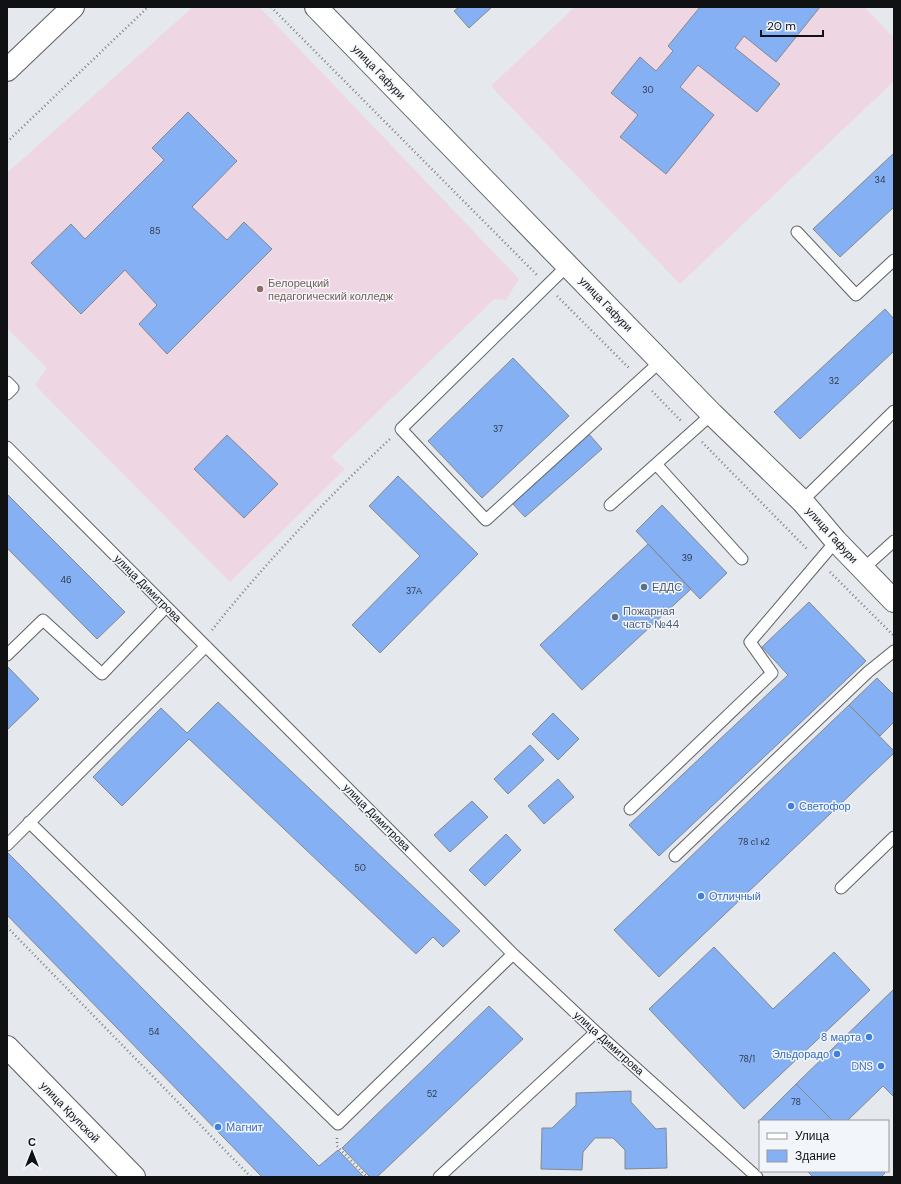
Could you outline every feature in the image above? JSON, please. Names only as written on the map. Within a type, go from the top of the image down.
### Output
[{"type":"street","points":[[7,70],[73,7]]},
{"type":"street","name":"улица Гафури","points":[[316,7],[712,414],[802,501],[836,541],[894,601]]},
{"type":"street","name":"улица Крупской","points":[[7,1047],[134,1177]]},
{"type":"lane","points":[[797,232],[856,295],[894,260]]},
{"type":"lane","points":[[568,265],[401,430],[486,520],[661,361]]},
{"type":"lane","points":[[7,382],[13,388],[7,394]]},
{"type":"lane","points":[[802,501],[894,411]]},
{"type":"lane","points":[[610,505],[712,414]]},
{"type":"lane","name":"улица Димитрова","points":[[7,447],[513,954],[596,1032],[757,1177]]},
{"type":"lane","points":[[656,464],[742,559]]},
{"type":"lane","points":[[630,809],[772,673],[750,642],[836,541]]},
{"type":"lane","points":[[863,569],[894,541]]},
{"type":"lane","points":[[7,656],[43,620],[102,674],[166,607]]},
{"type":"lane","points":[[7,845],[206,646]]},
{"type":"lane","points":[[675,856],[868,672],[894,651]]},
{"type":"lane","points":[[29,822],[338,1124],[513,954]]},
{"type":"lane","points":[[841,888],[894,837]]},
{"type":"lane","points":[[439,1177],[596,1032]]},
{"type":"path","points":[[7,142],[148,7]]},
{"type":"path","points":[[271,7],[894,636]]},
{"type":"path","points":[[206,646],[212,629],[282,548],[354,473],[401,430]]},
{"type":"path","points":[[7,927],[251,1177]]},
{"type":"path","points":[[338,1124],[337,1146],[367,1177]]},
{"type":"shaded area","name":"Белорецкий педагогический колледж","points":[[193,7],[259,7],[519,279],[506,300],[494,299],[331,457],[345,469],[230,582],[35,385],[47,368],[7,328],[7,173]]},
{"type":"shaded area","points":[[575,7],[864,7],[894,38],[894,81],[680,284],[491,86]]},
{"type":"building","points":[[459,7],[492,7],[469,28],[454,11]]},
{"type":"building","points":[[700,7],[820,7],[776,62],[744,36],[735,48],[780,84],[757,112],[698,65],[680,87],[714,115],[666,174],[620,137],[638,115],[611,93],[640,57],[656,71],[673,51],[668,46]]},
{"type":"building","points":[[188,112],[237,161],[192,207],[227,240],[244,222],[272,249],[167,354],[139,324],[157,305],[125,270],[81,314],[31,263],[71,224],[85,239],[164,160],[152,148]]},
{"type":"building","points":[[894,153],[894,207],[840,257],[813,229]]},
{"type":"building","points":[[885,309],[894,319],[894,351],[800,439],[774,412]]},
{"type":"building","points":[[513,358],[569,416],[482,498],[428,441]]},
{"type":"building","points":[[588,433],[602,449],[525,517],[511,502]]},
{"type":"building","points":[[227,435],[278,484],[244,518],[194,469]]},
{"type":"building","points":[[398,476],[478,554],[380,653],[352,625],[420,556],[369,506]]},
{"type":"building","points":[[7,494],[125,612],[97,639],[7,548]]},
{"type":"building","points":[[662,505],[727,573],[700,599],[636,531]]},
{"type":"building","name":"Пожарная часть №44","points":[[648,544],[691,589],[582,690],[540,645]]},
{"type":"building","points":[[809,602],[866,661],[659,856],[629,825],[788,675],[762,647]]},
{"type":"building","points":[[8,667],[39,699],[7,730],[7,668]]},
{"type":"building","points":[[877,678],[894,695],[894,722],[880,736],[849,705]]},
{"type":"building","points":[[218,702],[460,931],[443,947],[433,937],[416,954],[189,739],[122,806],[93,777],[161,708],[187,733]]},
{"type":"building","points":[[849,705],[894,751],[894,753],[659,977],[614,930]]},
{"type":"building","points":[[553,713],[579,739],[558,760],[532,734]]},
{"type":"building","points":[[530,745],[544,760],[508,794],[494,779]]},
{"type":"building","points":[[558,779],[574,797],[544,824],[528,806]]},
{"type":"building","points":[[472,801],[488,817],[450,852],[434,835]]},
{"type":"building","points":[[506,834],[521,850],[485,886],[469,870]]},
{"type":"building","points":[[7,852],[319,1166],[338,1150],[364,1177],[262,1177],[7,915]]},
{"type":"building","points":[[714,947],[773,1009],[834,952],[870,990],[744,1109],[649,1009]]},
{"type":"building","name":"8 марта","points":[[894,989],[894,1097],[883,1086],[848,1120],[832,1120],[796,1084]]},
{"type":"building","points":[[489,1006],[523,1039],[377,1177],[370,1177],[342,1148]]},
{"type":"building","points":[[796,1084],[832,1120],[760,1120]]},
{"type":"building","points":[[631,1091],[631,1102],[656,1129],[666,1128],[667,1168],[625,1169],[625,1150],[613,1138],[595,1138],[583,1152],[582,1170],[541,1169],[542,1128],[552,1128],[576,1105],[576,1093]]},
{"type":"building","points":[[808,1172],[885,1173],[881,1177],[813,1177]]},
{"type":"place","name":"Белорецкий педагогический колледж","points":[[260,289]]},
{"type":"place","name":"ЕДДС","points":[[644,587]]},
{"type":"place","name":"Пожарная часть №44","points":[[615,617]]},
{"type":"place","name":"Светофор","points":[[791,806]]},
{"type":"place","name":"Отличный","points":[[701,896]]},
{"type":"place","name":"8 марта","points":[[869,1037]]},
{"type":"place","name":"Эльдорадо","points":[[837,1054]]},
{"type":"place","name":"DNS","points":[[881,1066]]},
{"type":"place","name":"Магнит","points":[[218,1127]]}]
